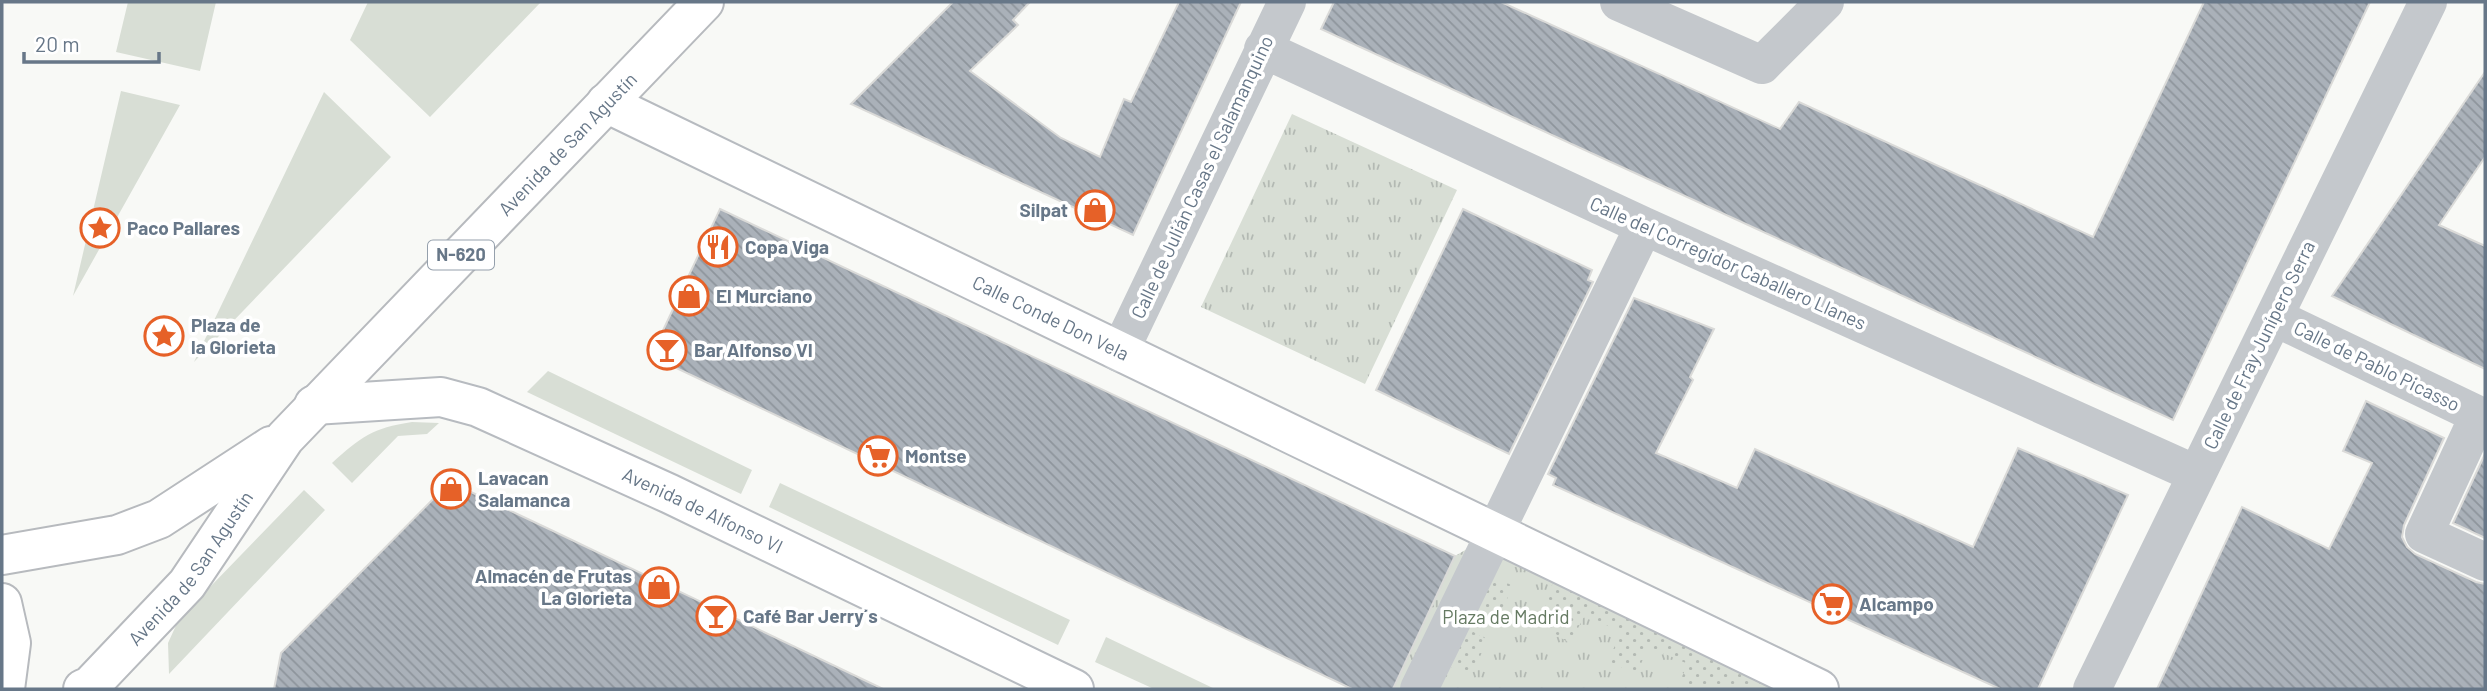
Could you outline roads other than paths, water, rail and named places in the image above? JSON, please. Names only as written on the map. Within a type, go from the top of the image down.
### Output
[{"type":"main road","name":"Avenida de San Agustín","points":[[90,688],[187,584],[285,438],[314,405],[704,2]]},
{"type":"main road","name":"Calle Conde Don Vela","points":[[606,103],[1118,353],[1496,532]]},
{"type":"main road","name":"Avenida de Alfonso VI","points":[[314,405],[441,397],[478,407],[670,494],[1074,689]]},
{"type":"main road","name":"Avenida de San Agustín","points":[[2,555],[117,534],[159,519],[285,438]]},
{"type":"main road","points":[[1496,532],[1819,689]]},
{"type":"main road","points":[[2,603],[10,643],[5,689]]},
{"type":"street","name":"Calle de Julián Casas el Salamanquino","points":[[1118,353],[1287,2]]},
{"type":"street","points":[[1619,2],[1762,65],[1825,2]]},
{"type":"street","name":"Calle de Fray Junípero Serra","points":[[2092,689],[2428,2]]},
{"type":"street","name":"Calle del Corregidor Caballero Llanes","points":[[1263,49],[1644,226],[2196,474]]},
{"type":"street","points":[[1419,689],[1644,226]]},
{"type":"street","name":"Calle de Pablo Picasso","points":[[2274,317],[2482,416],[2424,534],[2485,562]]},
{"type":"place","name":"Silpat","points":[[1095,210]]},
{"type":"place","name":"Paco Pallares","points":[[100,228]]},
{"type":"place","name":"Copa Viga","points":[[718,247]]},
{"type":"place","name":"El Murciano","points":[[689,296]]},
{"type":"place","name":"Plaza de la Glorieta","points":[[164,336]]},
{"type":"place","name":"Bar Alfonso VI","points":[[667,350]]},
{"type":"place","name":"Montse","points":[[878,456]]},
{"type":"place","name":"Lavacan Salamanca","points":[[451,489]]},
{"type":"place","name":"Almacén de Frutas La Glorieta","points":[[659,587]]},
{"type":"place","name":"Alcampo","points":[[1832,604]]},
{"type":"place","name":"Café Bar Jerry´s","points":[[716,616]]},
{"type":"park label","name":"Plaza de Madrid","points":[[1506,617]]}]
